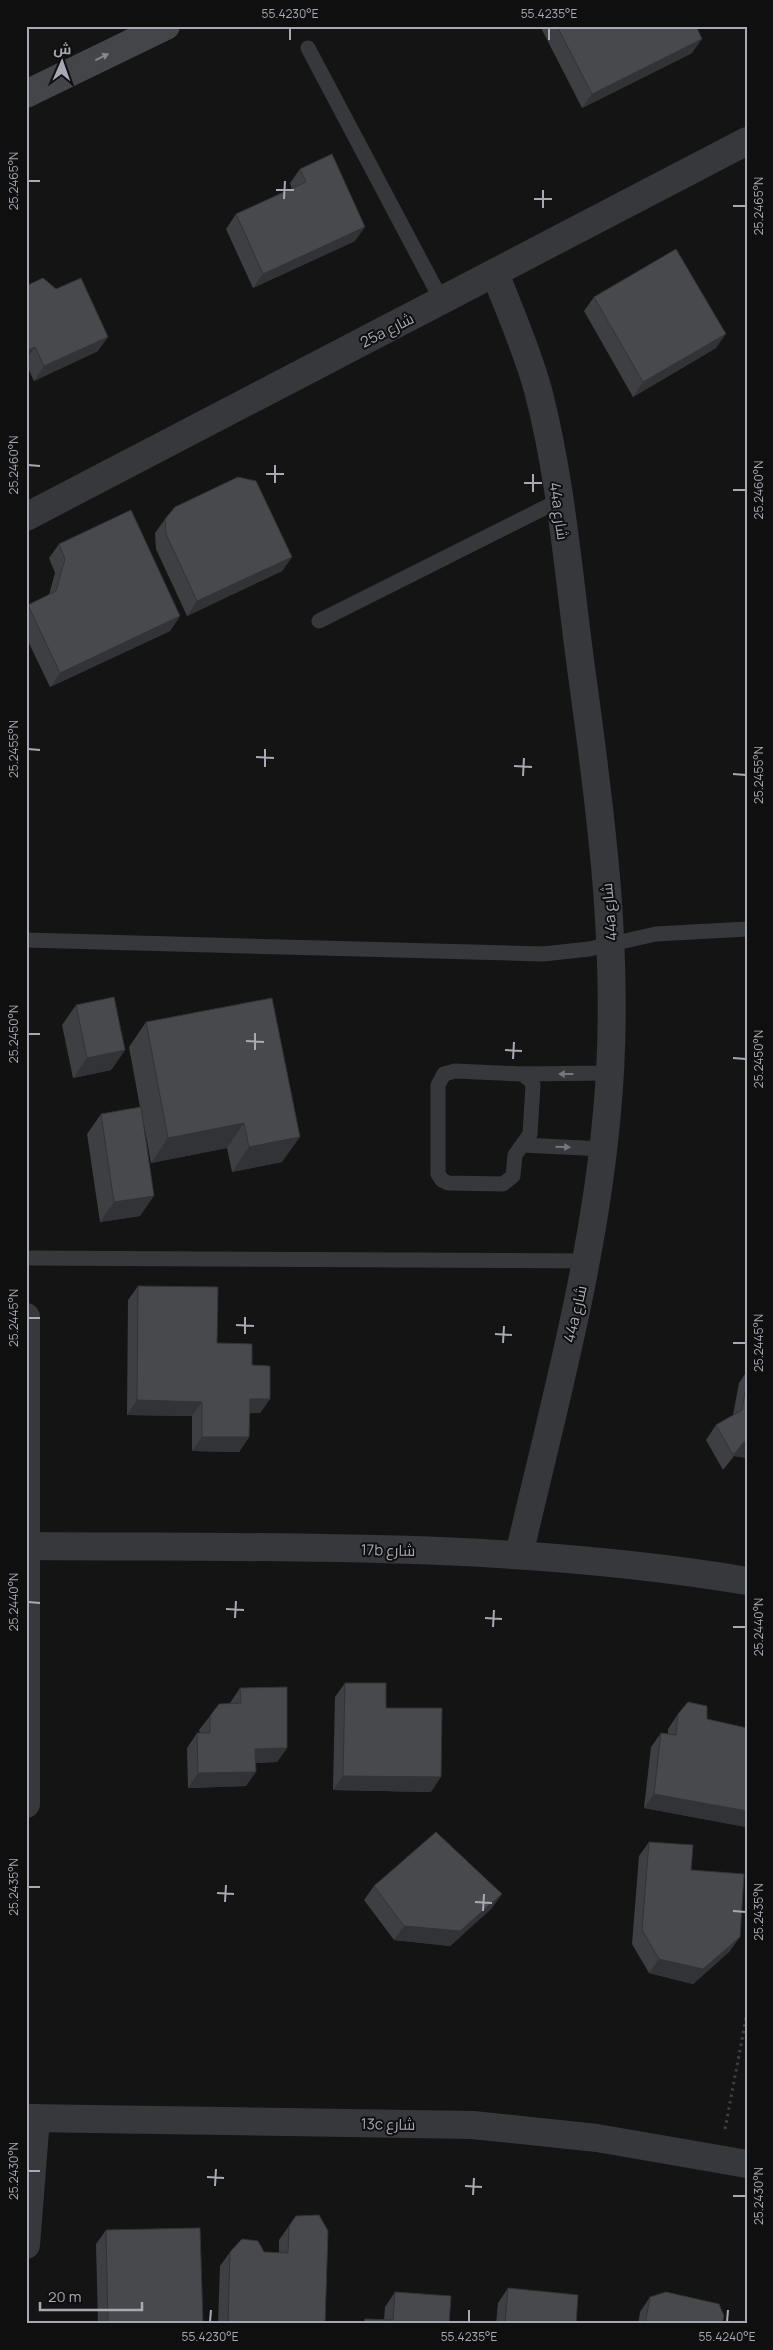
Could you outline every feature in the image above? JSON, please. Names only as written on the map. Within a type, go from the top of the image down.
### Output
[{"type":"street","points":[[26,94],[166,26]]},
{"type":"street","name":"25a شارع","points":[[26,517],[747,142]]},
{"type":"street","name":"44a شارع","points":[[495,273],[528,357],[545,418],[596,776],[612,943],[610,1074],[604,1149],[587,1261],[519,1555]]},
{"type":"street","points":[[26,1317],[28,1546],[26,1804]]},
{"type":"street","name":"17b شارع","points":[[28,1546],[397,1549],[519,1555],[620,1563],[747,1581]]},
{"type":"street","points":[[26,2245],[31,2118]]},
{"type":"street","name":"13c شارع","points":[[31,2118],[473,2125],[597,2138],[747,2164]]},
{"type":"lane","points":[[308,48],[442,301]]},
{"type":"lane","points":[[319,621],[558,501]]},
{"type":"lane","points":[[26,940],[542,954],[566,952],[656,934],[747,929]]},
{"type":"lane","points":[[522,1074],[533,1085],[530,1134],[515,1155],[512,1176],[503,1184],[448,1183],[438,1174],[438,1085],[444,1074],[455,1071],[522,1074],[610,1074]]},
{"type":"lane","points":[[523,1146],[604,1149]]},
{"type":"lane","points":[[26,1258],[587,1261]]},
{"type":"path","points":[[720,2159],[747,2013]]},
{"type":"building","points":[[557,26],[696,26],[702,39],[592,94]]},
{"type":"building","points":[[332,154],[365,227],[263,274],[236,214],[306,182],[300,169]]},
{"type":"building","points":[[676,249],[726,334],[643,382],[594,297]]},
{"type":"building","points":[[43,278],[56,289],[81,278],[108,337],[44,366],[35,347],[26,351],[26,286]]},
{"type":"building","points":[[238,477],[256,481],[292,557],[197,601],[166,534],[165,519],[175,507]]},
{"type":"building","points":[[131,510],[180,616],[60,673],[28,605],[56,591],[65,559],[59,544]]},
{"type":"building","points":[[114,997],[125,1050],[87,1058],[76,1005]]},
{"type":"building","points":[[272,998],[300,1137],[249,1147],[244,1123],[168,1138],[146,1022]]},
{"type":"building","points":[[141,1107],[154,1196],[114,1202],[101,1114]]},
{"type":"building","points":[[138,1286],[218,1287],[217,1343],[252,1344],[252,1365],[270,1366],[270,1399],[250,1399],[249,1437],[202,1437],[202,1402],[137,1400]]},
{"type":"building","points":[[747,1380],[747,1442],[744,1442],[733,1455],[716,1425],[742,1410]]},
{"type":"building","points":[[345,1683],[386,1683],[386,1708],[442,1708],[441,1777],[343,1776]]},
{"type":"building","points":[[287,1687],[287,1748],[255,1749],[256,1772],[198,1773],[197,1733],[210,1733],[210,1716],[219,1704],[241,1703],[240,1688]]},
{"type":"building","points":[[688,1702],[707,1706],[707,1719],[747,1728],[747,1811],[654,1794],[661,1733],[676,1735],[678,1714]]},
{"type":"building","points":[[436,1832],[502,1894],[460,1931],[404,1926],[374,1886]]},
{"type":"building","points":[[649,1842],[693,1845],[691,1870],[744,1874],[740,1937],[703,1969],[659,1959],[642,1930]]},
{"type":"building","points":[[319,2215],[328,2231],[325,2324],[228,2324],[230,2252],[242,2239],[258,2241],[264,2252],[288,2253],[289,2226],[296,2216]]},
{"type":"building","points":[[200,2228],[203,2324],[108,2324],[106,2230]]},
{"type":"building","points":[[508,2288],[578,2295],[576,2324],[505,2324]]},
{"type":"building","points":[[395,2292],[451,2296],[449,2324],[364,2324],[365,2319],[393,2320]]},
{"type":"building","points":[[666,2292],[719,2304],[724,2316],[722,2324],[645,2324],[650,2297]]}]
